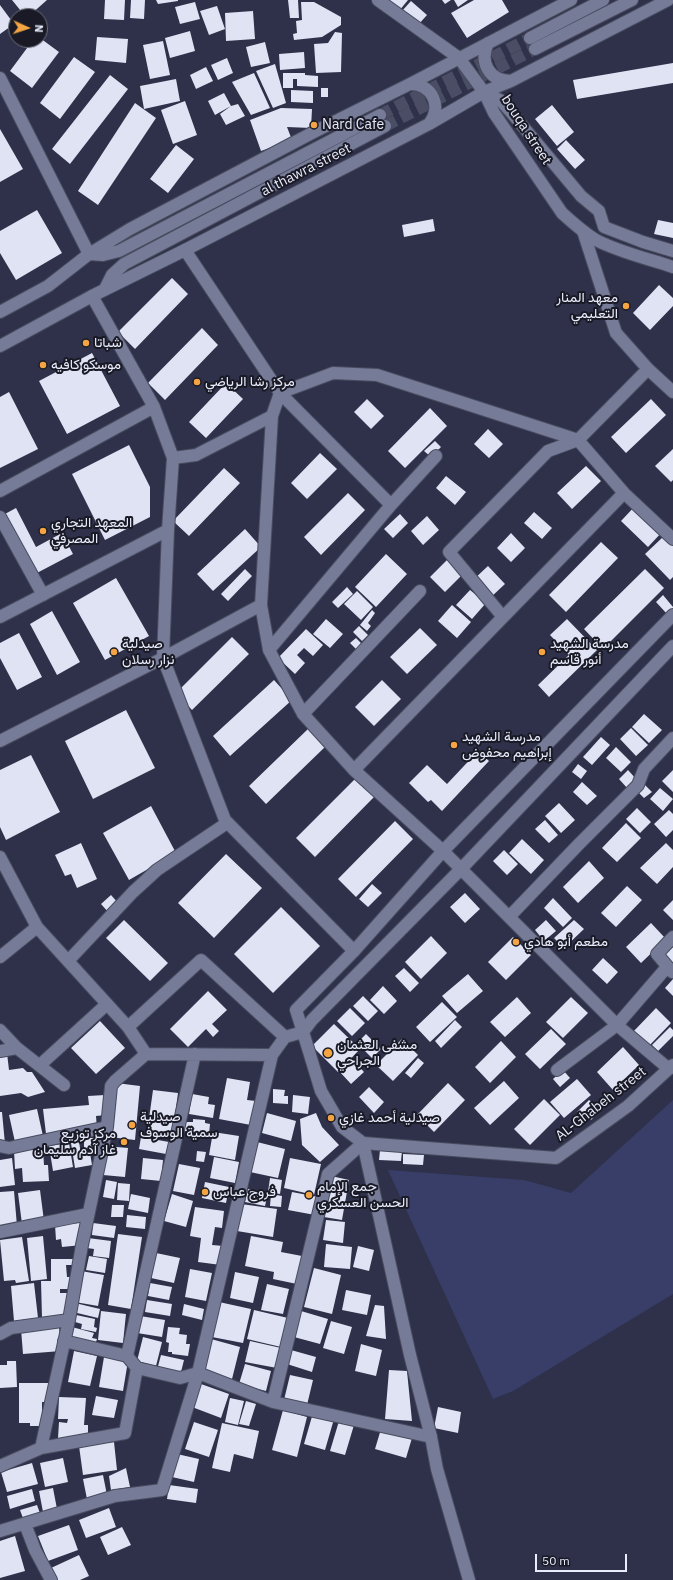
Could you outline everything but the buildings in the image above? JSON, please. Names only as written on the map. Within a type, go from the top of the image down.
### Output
[{"type":"street","points":[[378,0],[459,58],[484,92]]},
{"type":"street","name":"al thawra street","points":[[0,312],[48,286],[89,254],[130,230],[308,135],[410,84],[571,0]]},
{"type":"street","points":[[530,38],[603,0]]},
{"type":"street","points":[[535,49],[632,0]]},
{"type":"street","name":"al thawra street","points":[[0,346],[105,289],[185,250],[429,124],[484,92],[511,81],[668,0]]},
{"type":"street","points":[[488,43],[484,54],[486,66],[489,72],[499,79],[511,81]]},
{"type":"street","points":[[0,78],[89,254],[103,255],[119,251],[382,120],[124,264],[112,275],[105,289]]},
{"type":"street","points":[[410,84],[420,85],[426,88],[433,97],[435,102],[435,114],[429,124]]},
{"type":"street","name":"bouqa street","points":[[484,92],[494,114],[562,213],[583,231],[610,246],[673,267]]},
{"type":"street","name":"bouqa street","points":[[484,92],[500,100],[581,196],[591,206],[599,211],[604,227],[643,242],[673,250]]},
{"type":"street","points":[[583,231],[616,333],[648,368],[673,392]]},
{"type":"street","points":[[185,250],[280,393],[391,505]]},
{"type":"street","points":[[92,296],[154,407],[173,458],[168,530],[163,658],[225,820],[354,951]]},
{"type":"street","points":[[503,617],[449,552],[548,451],[578,440],[648,368]]},
{"type":"street","points":[[671,1067],[617,1026],[443,851],[354,770],[303,714],[268,650],[262,605],[272,416],[280,393],[333,372],[377,375],[578,440],[624,493],[673,539]]},
{"type":"street","points":[[0,491],[154,407]]},
{"type":"street","points":[[173,458],[196,455],[272,416]]},
{"type":"street","points":[[268,650],[391,505],[436,456]]},
{"type":"street","points":[[354,770],[624,493]]},
{"type":"street","points":[[0,517],[43,595]]},
{"type":"street","points":[[0,617],[168,530]]},
{"type":"street","points":[[303,714],[420,591]]},
{"type":"street","points":[[0,741],[163,658],[262,605]]},
{"type":"street","points":[[469,1580],[437,1469],[431,1437],[410,1355],[363,1143],[342,1127],[321,1091],[296,1010],[354,951],[443,851],[673,616]]},
{"type":"street","points":[[0,1532],[115,1496],[162,1490],[198,1373],[272,1055],[285,1037],[303,1032],[312,1020],[461,869],[672,648]]},
{"type":"street","points":[[508,917],[584,838],[638,785],[644,769],[673,738]]},
{"type":"street","points":[[68,961],[133,892],[157,870],[227,823]]},
{"type":"street","points":[[1,859],[37,926],[128,1027],[146,1054]]},
{"type":"street","points":[[0,957],[37,926]]},
{"type":"street","points":[[557,1070],[617,1026],[670,969],[657,954],[673,937]]},
{"type":"street","points":[[128,1027],[201,960],[285,1037]]},
{"type":"street","points":[[40,1065],[107,1004]]},
{"type":"street","points":[[0,1030],[17,1048],[64,1085]]},
{"type":"street","points":[[0,1051],[17,1048]]},
{"type":"street","points":[[41,1448],[69,1320],[88,1214],[107,1127],[111,1086],[146,1054],[272,1055]]},
{"type":"street","points":[[127,1356],[195,1054]]},
{"type":"street","name":"AL-Ghabeh street","points":[[363,1143],[556,1158],[628,1106],[671,1067]]},
{"type":"street","points":[[0,1146],[9,1148],[107,1127]]},
{"type":"street","points":[[273,1402],[328,1174],[363,1143]]},
{"type":"street","points":[[0,1232],[88,1214]]},
{"type":"street","points":[[0,1334],[11,1328],[69,1320]]},
{"type":"street","points":[[64,1341],[127,1356],[137,1368],[180,1378],[198,1373],[273,1402],[431,1437]]},
{"type":"street","points":[[0,1466],[41,1448],[125,1433],[137,1368]]},
{"type":"street","points":[[25,1524],[35,1550],[51,1580]]},
{"type":"shaded area","points":[[673,1100],[673,1294],[513,1391],[493,1399],[388,1170],[524,1180],[571,1193]]},
{"type":"tunnel","points":[[380,115],[530,38]]},
{"type":"tunnel","points":[[385,126],[535,49]]},
{"type":"place","name":"Nard Cafe","points":[[314,125]]},
{"type":"place","name":"معهد المنار التعليمي","points":[[626,306]]},
{"type":"place","name":"شباتا","points":[[86,343]]},
{"type":"place","name":"موسكو كافيه","points":[[43,365]]},
{"type":"place","name":"مركز رشا الرياضي","points":[[197,382]]},
{"type":"place","name":"المعهد التجاري المصرفي","points":[[43,531]]},
{"type":"place","name":"صيدلية نزار رسلان","points":[[114,652]]},
{"type":"place","name":"مدرسة الشهيد أنور قاسم","points":[[542,652]]},
{"type":"place","name":"مدرسة الشهيد إبراهيم محفوض","points":[[454,745]]},
{"type":"place","name":"مطعم أبو هادي","points":[[516,942]]},
{"type":"place","name":"مشفى العثمان الجراحي","points":[[328,1053]]},
{"type":"place","name":"صيدلية أحمد غازي","points":[[331,1118]]},
{"type":"place","name":"صيدلية سمية الوسوف","points":[[132,1125]]},
{"type":"place","name":"مركز توزيع غاز آدم سليمان","points":[[124,1142]]},
{"type":"place","name":"فروج عباس","points":[[205,1192]]},
{"type":"place","name":"جمع الإمام الحسن العسكري","points":[[309,1195]]}]
